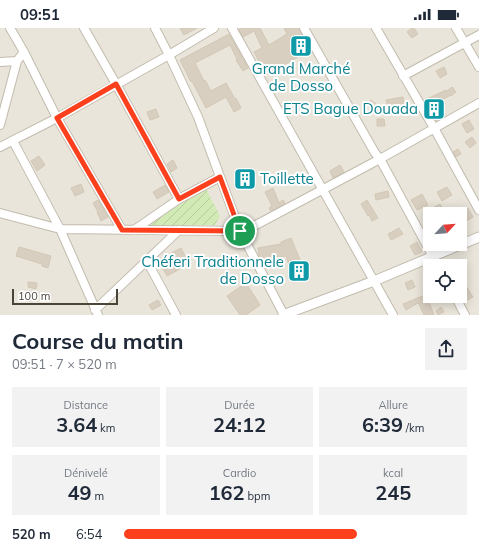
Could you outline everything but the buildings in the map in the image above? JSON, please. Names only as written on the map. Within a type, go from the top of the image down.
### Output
[{"type":"street","points":[[10,28],[24,52],[57,118],[122,230]]},
{"type":"street","points":[[84,28],[179,199]]},
{"type":"street","points":[[155,28],[198,117],[240,231],[284,315],[374,281],[479,237]]},
{"type":"street","points":[[0,147],[57,118],[214,28]]},
{"type":"street","points":[[232,28],[393,315]]},
{"type":"street","points":[[304,28],[375,154],[380,159],[434,259]]},
{"type":"street","points":[[376,28],[434,128],[479,210]]},
{"type":"street","points":[[456,28],[479,67]]},
{"type":"street","points":[[403,76],[479,35]]},
{"type":"street","points":[[0,125],[17,61],[24,52]]},
{"type":"street","points":[[0,62],[17,61]]},
{"type":"street","points":[[0,213],[60,229],[240,231],[252,227],[380,159],[479,103]]},
{"type":"street","points":[[13,141],[60,229],[97,313],[179,230]]},
{"type":"street","points":[[134,230],[179,199],[220,177]]},
{"type":"street","points":[[147,261],[176,315]]},
{"type":"street","points":[[459,303],[465,315]]},
{"type":"shaded area","points":[[0,28],[479,28],[479,315],[0,315]]},
{"type":"green space","points":[[206,189],[220,216],[215,225],[152,226],[151,222]]},
{"type":"place","name":"Grand Marché de Dosso","points":[[301,46]]},
{"type":"place","name":"ETS Bague Douada","points":[[434,109]]},
{"type":"place","name":"Toillette","points":[[245,179]]},
{"type":"place","name":"Chéferi Traditionnele de Dosso","points":[[299,271]]},
{"type":"route","points":[[116,84],[179,199],[220,177],[240,231],[122,230],[57,118],[116,84]]}]
